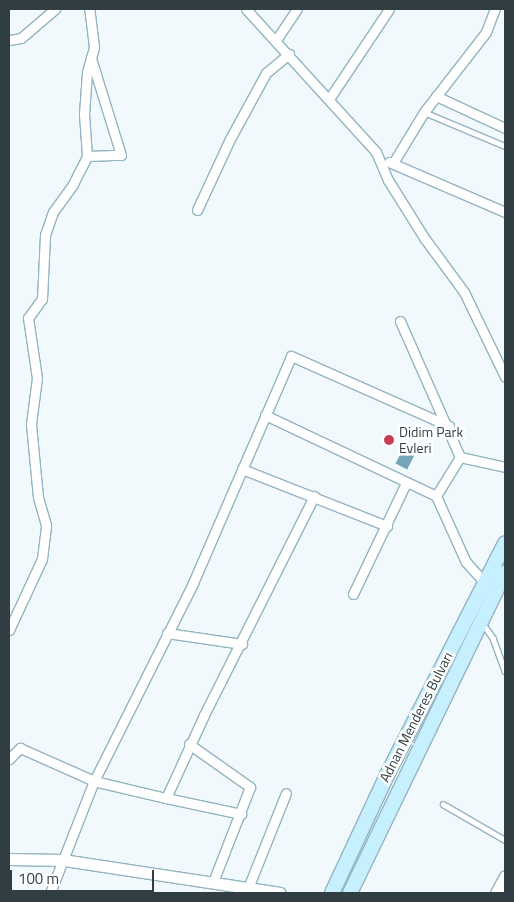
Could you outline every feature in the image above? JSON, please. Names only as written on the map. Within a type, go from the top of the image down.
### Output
[{"type":"main road","name":"Adnan Menderes Bulvarı","points":[[332,893],[387,775],[505,543]]},
{"type":"main road","name":"Adnan Menderes Bulvarı","points":[[350,893],[480,621],[505,573]]},
{"type":"street","points":[[9,40],[21,38],[55,9]]},
{"type":"street","points":[[9,630],[42,559],[46,525],[38,497],[31,424],[37,378],[28,318],[42,300],[46,235],[53,212],[73,184],[87,156],[84,114],[94,47],[89,9]]},
{"type":"street","points":[[246,9],[329,99],[379,159],[425,240],[464,292],[505,377]]},
{"type":"street","points":[[276,40],[297,9]]},
{"type":"street","points":[[329,99],[389,9]]},
{"type":"street","points":[[393,163],[424,112],[486,32],[495,9]]},
{"type":"street","points":[[198,210],[230,139],[266,73],[289,54]]},
{"type":"street","points":[[87,156],[120,155],[91,57]]},
{"type":"street","points":[[436,96],[505,128]]},
{"type":"street","points":[[379,159],[393,163],[505,212]]},
{"type":"street","points":[[400,321],[449,426],[460,457]]},
{"type":"street","points":[[50,893],[94,781],[193,582],[291,356],[449,426]]},
{"type":"street","points":[[265,415],[436,496],[466,562],[485,582]]},
{"type":"street","points":[[460,457],[505,467]]},
{"type":"street","points":[[436,496],[460,457]]},
{"type":"street","points":[[242,469],[387,526]]},
{"type":"street","points":[[353,594],[406,483]]},
{"type":"street","points":[[166,798],[190,744],[242,644],[314,496]]},
{"type":"street","points":[[167,633],[242,644]]},
{"type":"street","points":[[190,744],[250,787],[213,882]]},
{"type":"street","points":[[9,759],[20,748],[94,781],[241,814]]},
{"type":"street","points":[[248,888],[286,793]]},
{"type":"street","points":[[9,859],[63,860],[280,893]]},
{"type":"street","points":[[496,893],[505,876]]},
{"type":"lane","points":[[424,112],[505,146]]},
{"type":"lane","points":[[480,621],[493,638],[505,671]]},
{"type":"lane","points":[[443,804],[505,840]]},
{"type":"water","points":[[406,443],[418,449],[407,469],[396,463]]},
{"type":"place","name":"Didim Park Evleri","points":[[389,440]]}]
